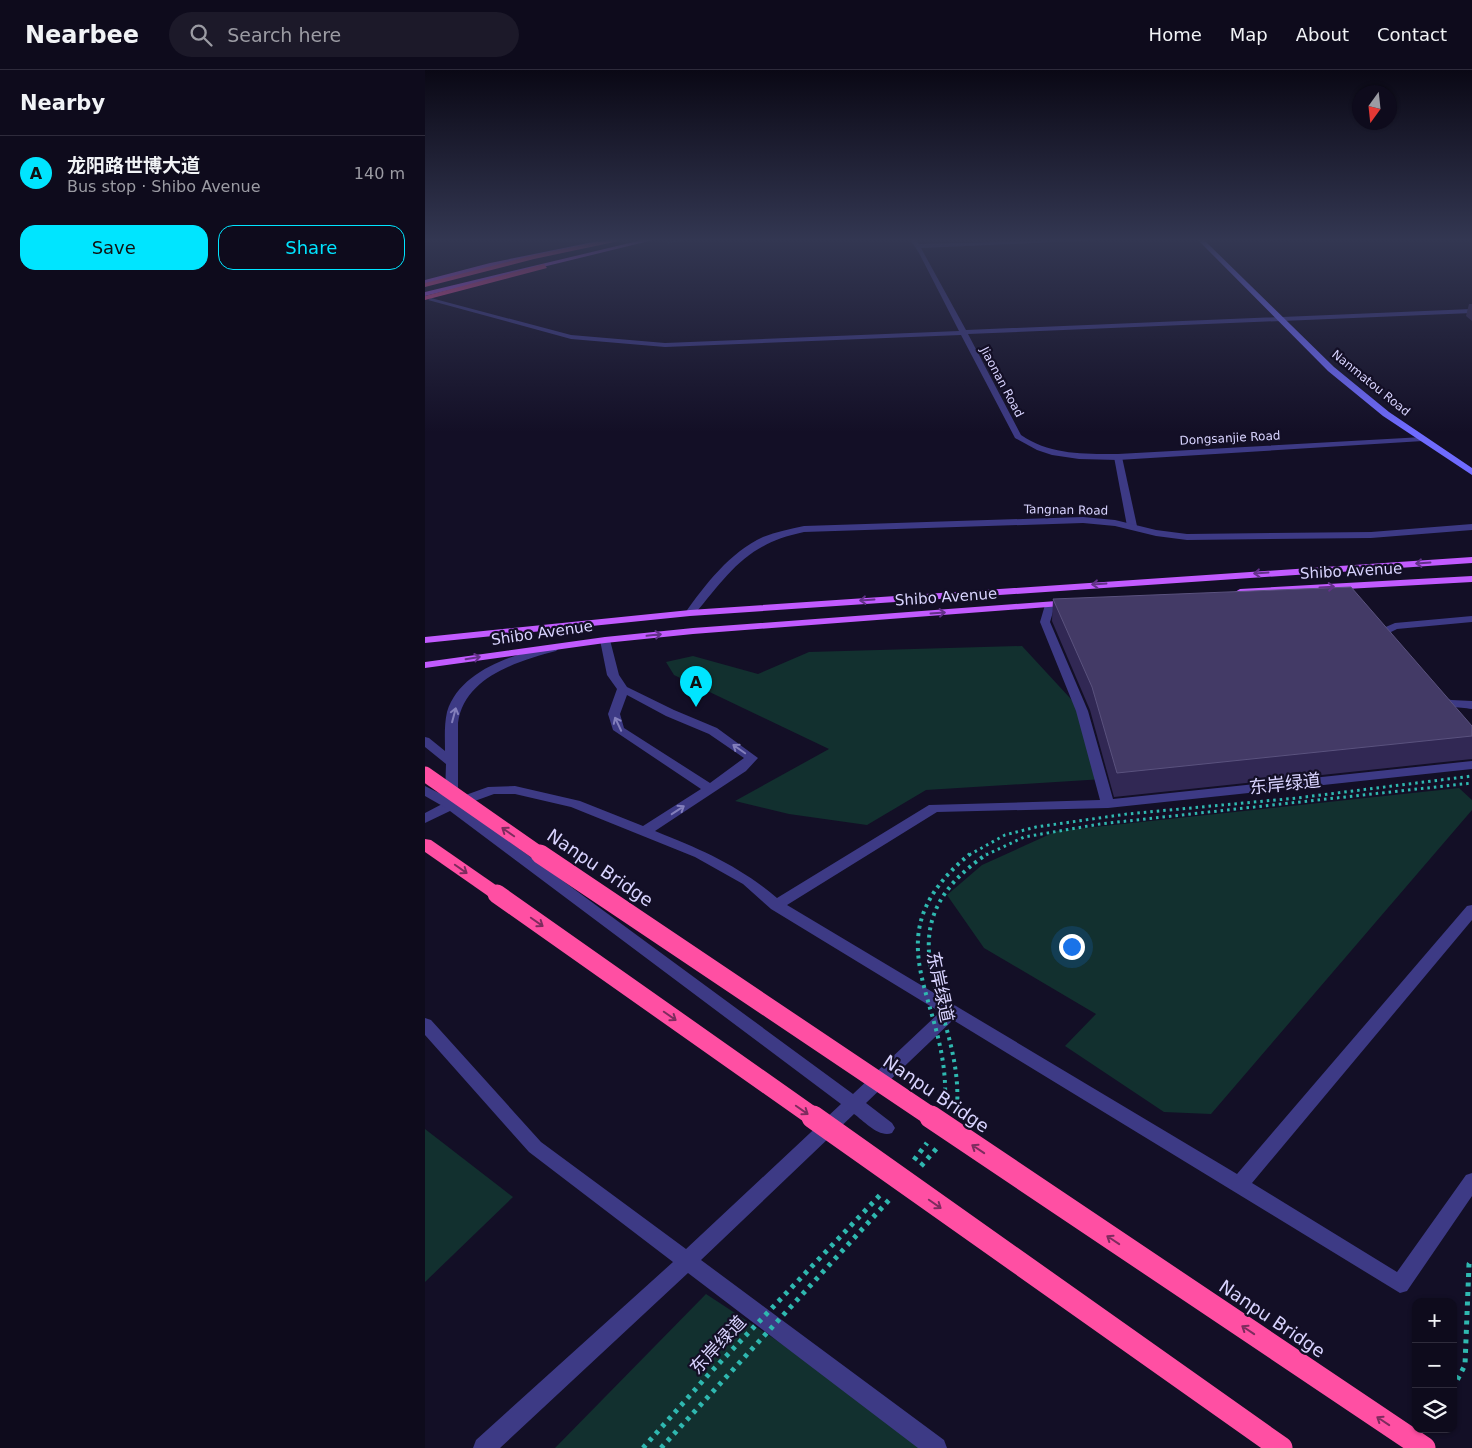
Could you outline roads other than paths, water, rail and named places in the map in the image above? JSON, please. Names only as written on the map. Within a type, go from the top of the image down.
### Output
[{"type":"highway","name":"Nanpu Bridge","points":[[425,774],[548,860],[1424,1448]]},
{"type":"highway","points":[[425,844],[1281,1448]]},
{"type":"main road","name":"Shibo Avenue","points":[[425,640],[690,613],[1472,560]]},
{"type":"main road","name":"Shibo Avenue","points":[[1227,593],[1472,579]]},
{"type":"main road","name":"Shibo Avenue","points":[[425,666],[605,640],[1079,603]]},
{"type":"street","points":[[444,303],[543,332],[632,344],[710,345],[1472,311]]},
{"type":"street","name":"Jiaonan Road","points":[[949,303],[1018,436],[1038,448]]},
{"type":"street","name":"Nanmatou Road","points":[[1265,303],[1331,369],[1386,414],[1472,472]]},
{"type":"street","name":"Dongsanjie Road","points":[[1038,448],[1075,455],[1117,457],[1423,439]]},
{"type":"street","points":[[1117,457],[1132,526]]},
{"type":"street","name":"Tangnan Road","points":[[690,613],[749,547],[787,531],[855,526],[1062,520],[1099,521],[1132,526],[1156,533],[1187,537],[1371,535],[1472,527]]},
{"type":"street","points":[[1050,605],[1045,622],[1082,711],[1108,804]]},
{"type":"street","points":[[1398,652],[1386,637],[1385,631],[1395,626],[1472,619]]},
{"type":"street","points":[[451,805],[451,725],[455,709],[465,693],[482,677],[507,662],[538,652],[605,640],[613,675],[623,689],[670,713],[713,731],[752,758],[742,768],[644,832]]},
{"type":"street","points":[[623,689],[614,714],[619,730],[711,788]]},
{"type":"street","points":[[1428,689],[1434,697],[1449,703],[1472,705]]},
{"type":"street","points":[[425,741],[452,763]]},
{"type":"street","points":[[776,905],[934,808],[1108,804],[1472,765]]},
{"type":"street","points":[[425,790],[451,805],[885,1128]]},
{"type":"street","points":[[425,819],[451,805],[493,790],[515,790],[575,804],[700,854],[748,881],[776,905],[1400,1284],[1472,1181]]},
{"type":"street","points":[[1239,1185],[1472,910]]},
{"type":"street","points":[[484,1448],[687,1261],[951,1011]]},
{"type":"street","points":[[425,1024],[535,1147],[936,1448]]},
{"type":"place","name":"龙阳路世博大道","points":[[696,707]]}]
